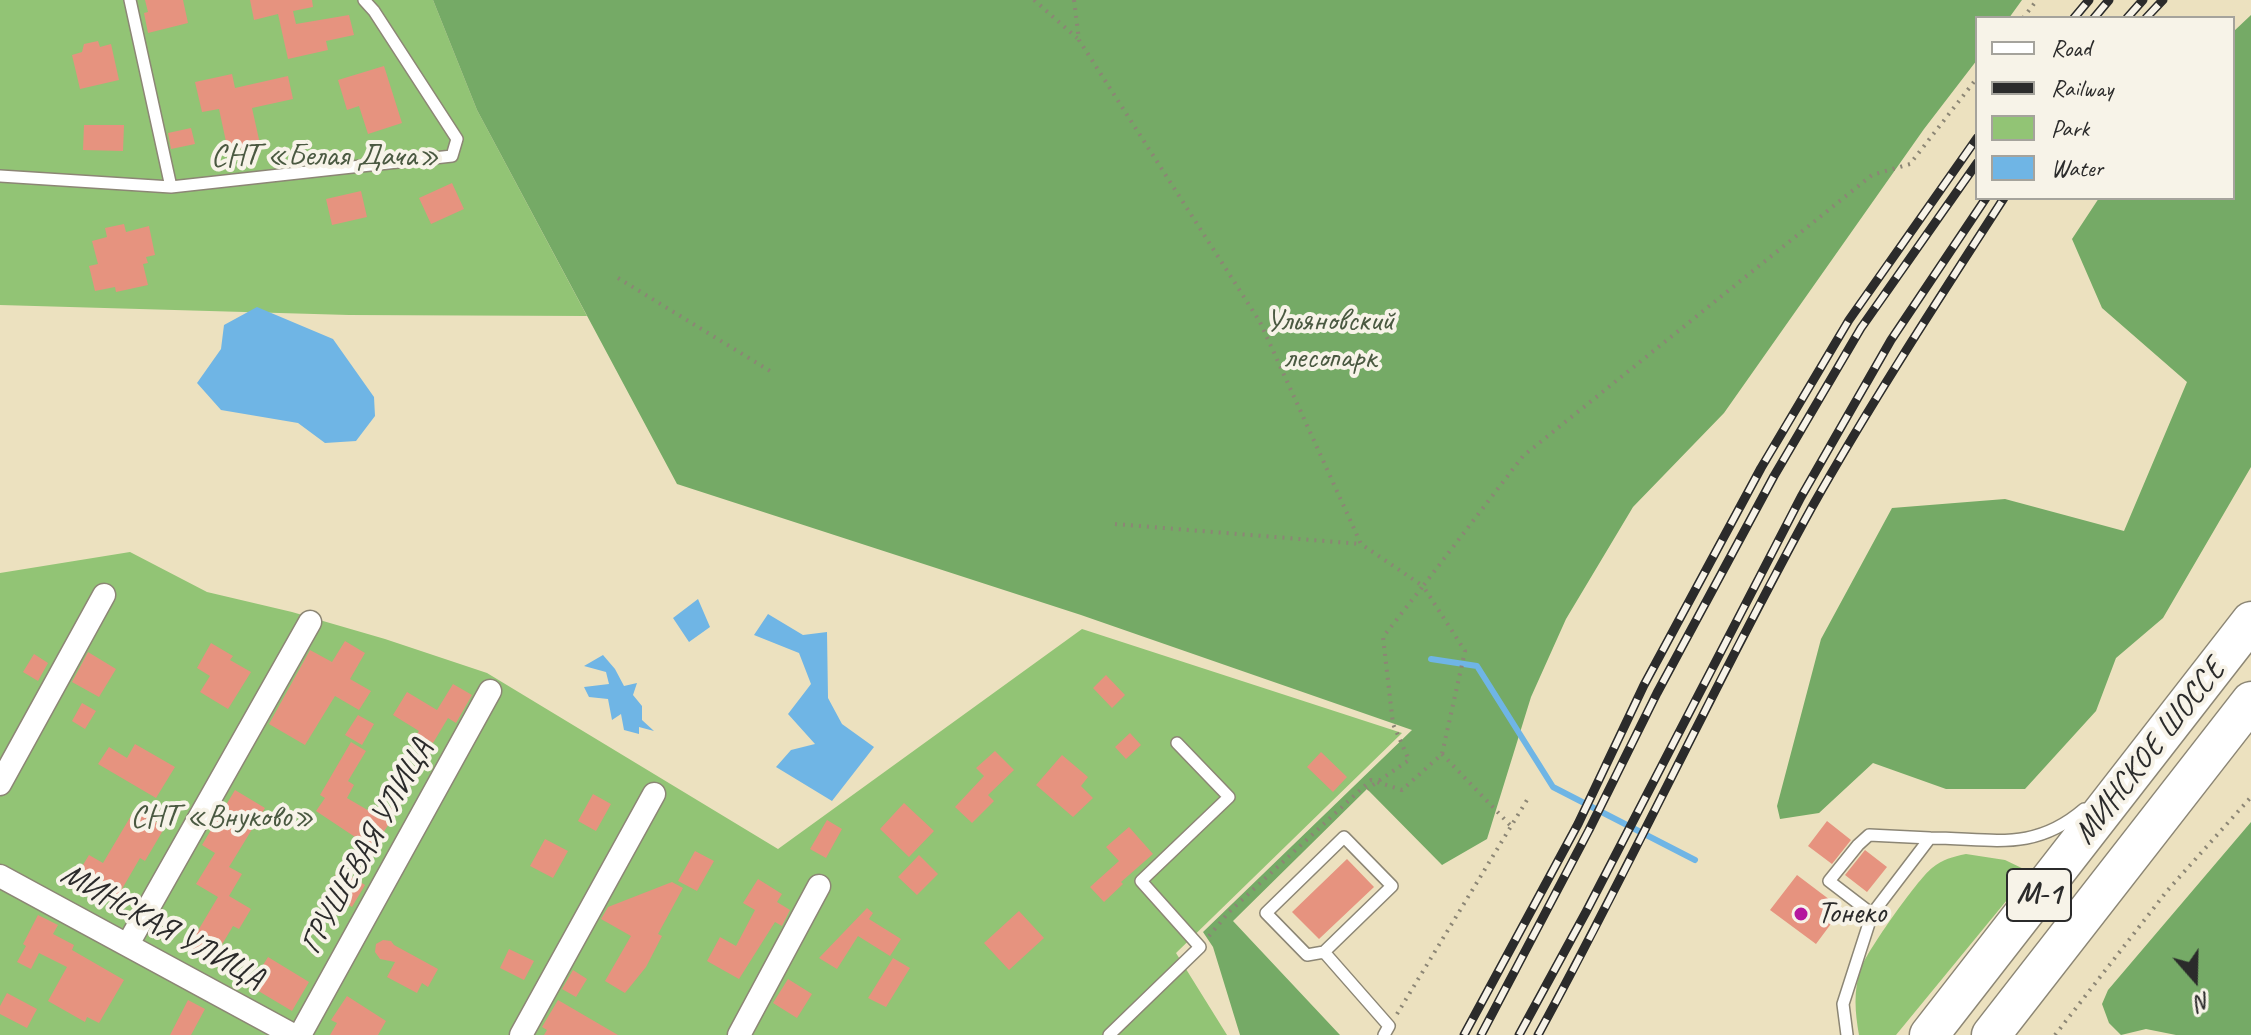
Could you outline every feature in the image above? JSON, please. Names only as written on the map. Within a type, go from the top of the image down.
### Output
[{"type":"highway","name":"МИНСКОЕ ШОССЕ","points":[[1929,1035],[2251,621]]},
{"type":"highway","name":"МИНСКОЕ ШОССЕ","points":[[1991,1035],[2018,1021],[2251,701]]},
{"type":"street","points":[[0,784],[104,595]]},
{"type":"street","points":[[128,944],[310,622]]},
{"type":"street","name":"ГРУШЕВАЯ УЛИЦА","points":[[300,1035],[490,691]]},
{"type":"street","points":[[521,1035],[654,794]]},
{"type":"street","name":"МИНСКАЯ УЛИЦА","points":[[0,876],[293,1035]]},
{"type":"street","points":[[739,1035],[819,886]]},
{"type":"lane","points":[[130,0],[171,187]]},
{"type":"lane","points":[[0,176],[171,187],[452,156],[457,139],[364,0]]},
{"type":"lane","points":[[1109,1035],[1200,947],[1141,881],[1229,797],[1177,743]]},
{"type":"lane","points":[[1872,914],[1829,881],[1869,835],[2010,842],[2032,838],[2053,831],[2073,819],[2148,754]]},
{"type":"lane","points":[[1344,837],[1392,886],[1324,952],[1307,955],[1266,913],[1344,837]]},
{"type":"lane","points":[[1847,1035],[1843,1004],[1872,914],[1930,838]]},
{"type":"lane","points":[[1324,952],[1386,1030]]},
{"type":"path","points":[[1034,0],[1079,40],[1260,322],[1361,544]]},
{"type":"path","points":[[1074,0],[1079,40]]},
{"type":"path","points":[[2025,16],[2037,0]]},
{"type":"path","points":[[1367,789],[1409,760],[1393,724],[1383,637],[1523,456],[1872,175],[1910,164],[1975,81]]},
{"type":"path","points":[[618,278],[775,374]]},
{"type":"path","points":[[1115,524],[1361,544],[1423,586],[1465,651],[1442,754],[1402,790],[1371,780],[1229,912],[1200,947]]},
{"type":"path","points":[[1442,754],[1511,826]]},
{"type":"path","points":[[2055,1035],[2167,891],[2251,797]]},
{"type":"path","points":[[1386,1030],[1527,800]]},
{"type":"green space","name":"СНТ «Белая Дача»","points":[[0,0],[433,0],[477,110],[587,316],[349,315],[0,305]]},
{"type":"green space","name":"Ульяновский лесопарк","points":[[433,0],[2022,0],[2010,16],[1975,16],[1975,63],[1924,129],[1724,413],[1633,507],[1566,619],[1531,697],[1487,839],[1442,865],[1367,789],[1233,921],[1340,1035],[1240,1035],[1213,947],[1203,932],[1412,730],[1081,615],[677,484],[477,110]]},
{"type":"green space","points":[[2251,15],[2251,467],[2163,618],[2116,658],[2096,711],[2025,789],[1946,789],[1873,763],[1819,813],[1780,819],[1777,806],[1821,639],[1892,508],[2005,499],[2124,531],[2187,382],[2102,308],[2072,239],[2098,200],[2235,200],[2235,30]]},
{"type":"green space","name":"СНТ «Внуково»","points":[[130,552],[207,592],[292,612],[487,673],[778,849],[1082,629],[1402,733],[1176,953],[1227,1035],[0,1035],[0,573]]},
{"type":"green space","points":[[2251,822],[2251,1035],[2176,1035],[2146,1029],[2121,1035],[2109,1023],[2102,1004],[2108,990]]},
{"type":"green space","points":[[1966,854],[2005,860],[2030,872],[1896,1035],[1859,1035],[1856,993],[1858,976],[1865,959],[1925,875],[1944,860]]},
{"type":"water","points":[[257,307],[333,339],[374,397],[375,416],[356,441],[325,443],[298,423],[221,410],[197,383],[221,349],[224,325]]},
{"type":"water","points":[[698,599],[710,627],[689,642],[673,618]]},
{"type":"water","points":[[768,614],[803,635],[827,632],[828,698],[842,724],[874,747],[832,801],[776,767],[791,750],[815,744],[788,714],[811,684],[799,653],[754,635]]},
{"type":"water","points":[[603,655],[624,686],[637,683],[633,695],[642,706],[642,720],[654,731],[639,727],[639,734],[624,730],[621,714],[612,720],[608,699],[589,697],[584,687],[609,684],[606,672],[584,666]]},
{"type":"building","points":[[145,0],[183,0],[188,23],[148,33]]},
{"type":"building","points":[[250,0],[312,0],[313,7],[293,11],[296,24],[349,15],[354,35],[326,41],[328,50],[288,59],[278,14],[254,20]]},
{"type":"building","points":[[98,41],[100,47],[111,44],[119,80],[80,89],[72,55],[82,52],[84,44]]},
{"type":"building","points":[[384,66],[402,123],[368,134],[359,106],[347,110],[338,80]]},
{"type":"building","points":[[232,74],[235,88],[288,76],[293,99],[252,108],[260,144],[228,151],[219,109],[202,112],[195,82]]},
{"type":"building","points":[[84,125],[124,125],[123,151],[83,150]]},
{"type":"building","points":[[191,128],[195,144],[171,149],[168,133]]},
{"type":"building","points":[[452,183],[464,209],[431,224],[419,198]]},
{"type":"building","points":[[361,191],[367,217],[332,225],[326,199]]},
{"type":"building","points":[[124,224],[126,232],[149,226],[155,255],[146,257],[148,263],[143,264],[148,285],[116,292],[115,287],[95,291],[89,266],[98,264],[92,241],[107,237],[105,228]]},
{"type":"building","points":[[345,641],[365,653],[350,679],[371,691],[359,710],[335,696],[305,745],[269,724],[310,650],[332,662]]},
{"type":"building","points":[[211,643],[233,656],[230,660],[251,672],[228,709],[200,692],[210,676],[197,668]]},
{"type":"building","points":[[88,652],[116,669],[99,697],[72,682]]},
{"type":"building","points":[[34,654],[48,663],[38,681],[23,672]]},
{"type":"building","points":[[1106,675],[1125,695],[1112,708],[1093,688]]},
{"type":"building","points":[[453,684],[472,695],[456,723],[448,718],[433,743],[393,715],[407,692],[437,710]]},
{"type":"building","points":[[82,703],[96,711],[85,729],[72,721]]},
{"type":"building","points":[[358,715],[374,724],[362,745],[345,735]]},
{"type":"building","points":[[1130,733],[1141,745],[1126,759],[1115,747]]},
{"type":"building","points":[[351,742],[366,751],[348,781],[354,785],[347,798],[376,815],[383,803],[397,811],[373,849],[316,811],[325,798],[320,795]]},
{"type":"building","points":[[135,744],[175,767],[156,798],[98,764],[109,747],[127,758]]},
{"type":"building","points":[[995,751],[1014,770],[988,795],[994,801],[972,823],[955,807],[984,776],[976,768]]},
{"type":"building","points":[[1321,752],[1347,777],[1333,792],[1307,767]]},
{"type":"building","points":[[1062,755],[1088,777],[1081,786],[1093,798],[1073,817],[1036,785]]},
{"type":"building","points":[[235,790],[265,808],[229,867],[242,874],[229,896],[251,909],[239,929],[233,926],[211,963],[187,949],[218,897],[196,884],[215,853],[202,845]]},
{"type":"building","points":[[593,794],[611,804],[596,831],[578,821]]},
{"type":"building","points":[[904,803],[934,831],[909,857],[880,829]]},
{"type":"building","points":[[135,809],[165,827],[145,861],[140,858],[115,901],[75,878],[89,855],[103,863]]},
{"type":"building","points":[[827,820],[842,829],[826,858],[810,849]]},
{"type":"building","points":[[1827,821],[1851,840],[1832,864],[1808,846]]},
{"type":"building","points":[[1129,827],[1153,854],[1104,902],[1090,887],[1119,861],[1106,847]]},
{"type":"building","points":[[545,839],[568,851],[553,878],[530,866]]},
{"type":"building","points":[[1865,850],[1887,867],[1867,892],[1845,875]]},
{"type":"building","points":[[695,851],[714,861],[697,891],[678,881]]},
{"type":"building","points":[[919,855],[938,874],[917,895],[898,877]]},
{"type":"building","points":[[1347,859],[1374,887],[1319,939],[1292,912]]},
{"type":"building","points":[[339,869],[365,885],[352,907],[326,891]]},
{"type":"building","points":[[1797,875],[1842,909],[1816,944],[1770,910]]},
{"type":"building","points":[[758,879],[782,894],[777,902],[790,910],[782,926],[775,922],[739,979],[707,961],[720,937],[736,946],[755,910],[743,903]]},
{"type":"building","points":[[672,882],[683,888],[658,934],[662,936],[646,967],[625,993],[605,981],[631,936],[601,919],[608,907]]},
{"type":"building","points":[[867,908],[873,913],[869,919],[901,939],[890,956],[858,936],[837,969],[819,958]]},
{"type":"building","points":[[1019,911],[1044,938],[1009,970],[984,943]]},
{"type":"building","points":[[38,915],[58,925],[53,934],[74,945],[72,950],[124,980],[99,1023],[87,1017],[85,1022],[48,1001],[67,967],[39,953],[31,969],[17,962]]},
{"type":"building","points":[[383,940],[391,941],[438,969],[428,987],[422,983],[417,993],[387,977],[395,962],[380,959],[375,952],[376,944]]},
{"type":"building","points":[[509,949],[534,961],[524,980],[500,968]]},
{"type":"building","points":[[268,957],[309,982],[292,1011],[250,986]]},
{"type":"building","points":[[893,958],[910,968],[886,1007],[868,998]]},
{"type":"building","points":[[573,970],[587,979],[576,997],[562,989]]},
{"type":"building","points":[[788,979],[812,994],[797,1018],[773,1003]]},
{"type":"building","points":[[7,993],[37,1009],[27,1028],[0,1014],[0,1006]]},
{"type":"building","points":[[347,996],[386,1021],[378,1035],[330,1035],[337,1023],[331,1020]]},
{"type":"building","points":[[188,1000],[205,1009],[191,1035],[170,1035]]},
{"type":"building","points":[[558,1000],[618,1035],[544,1035],[547,1030],[542,1027]]},
{"type":"waterway","points":[[1431,659],[1477,666],[1553,787],[1695,860]]},
{"type":"railway","points":[[2076,16],[2089,0]]},
{"type":"railway","points":[[2096,16],[2109,0]]},
{"type":"railway","points":[[2129,16],[2143,0]]},
{"type":"railway","points":[[2148,16],[2163,0]]},
{"type":"railway","points":[[1464,1035],[1578,824],[1644,685],[1761,468],[1849,320],[1975,141]]},
{"type":"railway","points":[[1481,1035],[1657,693],[1774,476],[1861,328],[1975,166]]},
{"type":"railway","points":[[1519,1035],[1801,497],[1891,340],[1985,200]]},
{"type":"railway","points":[[1538,1035],[1812,507],[2003,200]]},
{"type":"place","name":"Тонеко","points":[[1801,914]]}]
